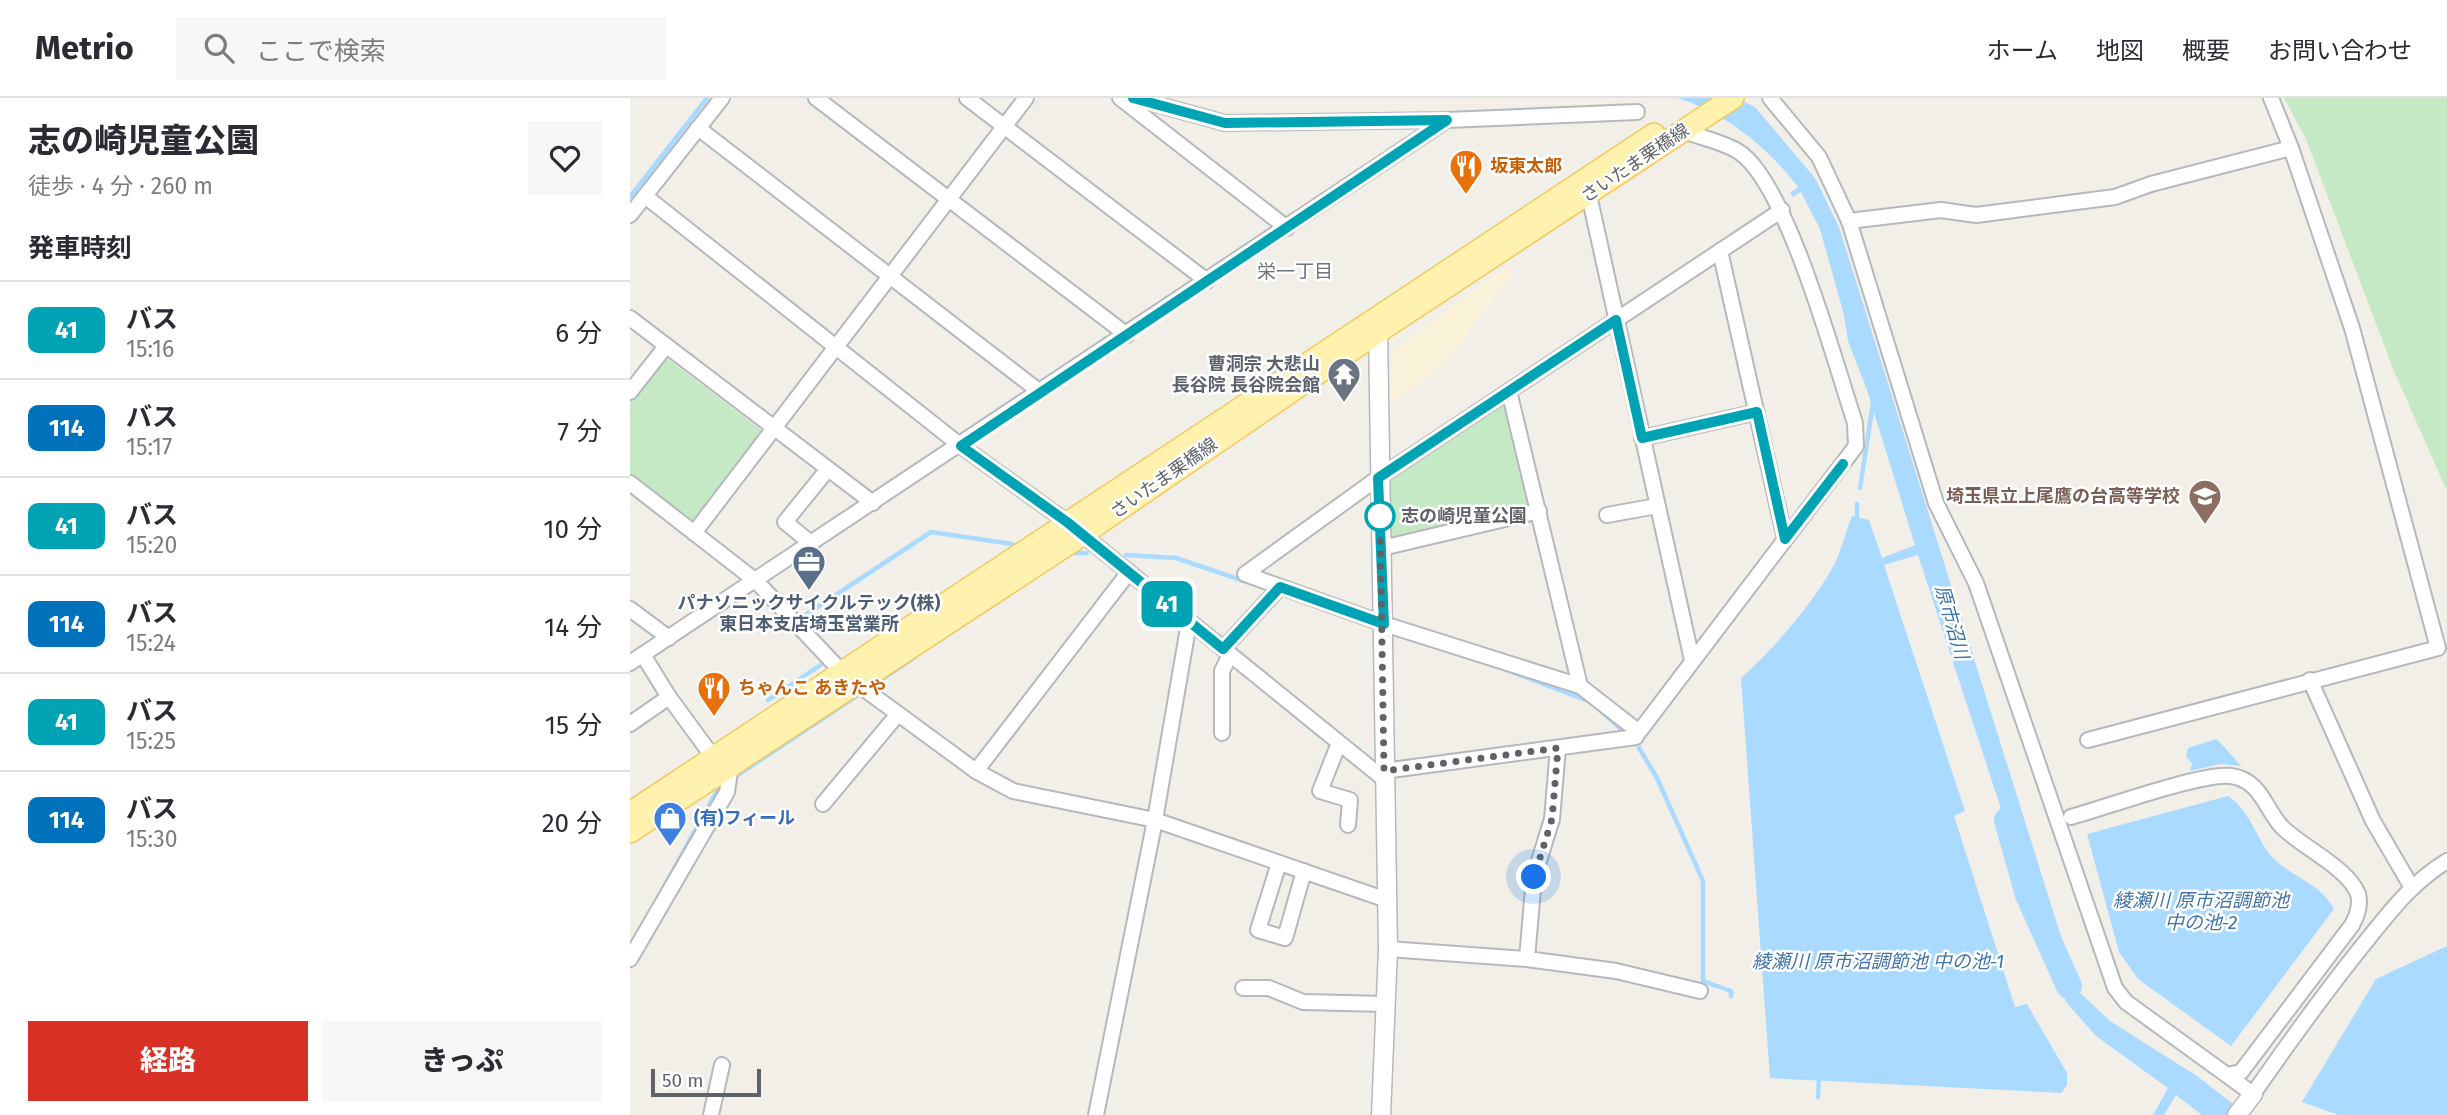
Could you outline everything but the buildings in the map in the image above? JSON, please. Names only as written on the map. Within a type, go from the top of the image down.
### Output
[{"type":"main road","points":[[1688,123],[1708,98]]},
{"type":"main road","points":[[1688,123],[1733,98]]},
{"type":"main road","name":"さいたま栗橋線","points":[[630,832],[839,668],[1074,528],[1373,326],[1688,123]]},
{"type":"main road","name":"さいたま栗橋線","points":[[630,813],[722,761]]},
{"type":"street","points":[[630,215],[722,98]]},
{"type":"street","points":[[816,98],[1126,335]]},
{"type":"street","points":[[967,98],[1207,281]]},
{"type":"street","points":[[694,533],[1026,98]]},
{"type":"street","points":[[1121,98],[1287,228]]},
{"type":"street","points":[[1133,98],[1225,123],[1447,120],[1637,112]]},
{"type":"street","points":[[1770,98],[1819,157],[1849,221],[1936,503],[1976,583],[2115,988],[2126,1002],[2227,1075],[2245,1105],[2325,991],[2411,886],[2447,861]]},
{"type":"street","points":[[2088,740],[2438,648],[2352,327],[2291,148],[2271,98]]},
{"type":"street","points":[[630,663],[961,446],[1447,120]]},
{"type":"street","points":[[1688,123],[1739,152],[1764,176],[1782,210],[1855,423],[1856,446],[1639,732],[1580,686],[1384,628],[1277,590],[1245,573],[1378,478],[1782,210]]},
{"type":"street","points":[[698,128],[1040,392]]},
{"type":"street","points":[[1849,221],[1941,210],[1976,215],[2102,199],[2291,148]]},
{"type":"street","points":[[1587,186],[1692,660]]},
{"type":"street","points":[[645,196],[961,446],[1074,528],[1339,743],[1384,775],[1636,737]]},
{"type":"street","points":[[1720,251],[1785,539]]},
{"type":"street","points":[[630,318],[873,503]]},
{"type":"street","points":[[1373,326],[1384,628],[1388,948],[1381,1115]]},
{"type":"street","points":[[630,392],[666,346]]},
{"type":"street","points":[[1509,391],[1580,686]]},
{"type":"street","points":[[1642,438],[1757,412]]},
{"type":"street","points":[[812,544],[785,522],[828,469]]},
{"type":"street","points":[[630,483],[756,581],[839,668],[976,771],[1013,791],[1155,820],[1387,900]]},
{"type":"street","points":[[1607,515],[1657,506]]},
{"type":"street","points":[[1382,548],[1539,511]]},
{"type":"street","points":[[976,771],[1129,572]]},
{"type":"street","points":[[1222,733],[1222,671],[1227,652],[1277,590]]},
{"type":"street","points":[[630,609],[668,638]]},
{"type":"street","points":[[1096,1115],[1155,820],[1189,622]]},
{"type":"street","points":[[630,959],[727,792],[722,761],[669,697],[643,655]]},
{"type":"street","points":[[2310,680],[2372,821],[2411,886]]},
{"type":"street","points":[[630,724],[669,697]]},
{"type":"street","points":[[823,804],[898,714]]},
{"type":"street","points":[[1339,743],[1320,791],[1350,800],[1348,825]]},
{"type":"street","points":[[1527,960],[1534,877],[1552,819],[1558,748]]},
{"type":"street","points":[[2071,817],[2211,777],[2232,776],[2258,790],[2281,826],[2342,874],[2358,894],[2357,916],[2352,925],[2241,1072],[2227,1075]]},
{"type":"street","points":[[1279,863],[1258,930],[1284,938],[1304,872]]},
{"type":"street","points":[[1388,948],[1616,971],[1700,991]]},
{"type":"street","points":[[1243,988],[1269,988],[1303,1002],[1385,1004]]},
{"type":"street","points":[[711,1115],[722,1065]]},
{"type":"green space","points":[[2284,98],[2447,98],[2447,491],[2394,371],[2306,139]]},
{"type":"green space","points":[[664,356],[764,432],[694,523],[630,474],[630,400]]},
{"type":"green space","name":"志の崎児童公園","points":[[1507,403],[1532,506],[1390,537],[1385,481]]},
{"type":"sand","points":[[1506,267],[1512,274],[1443,365],[1387,406],[1393,351]]},
{"type":"water","name":"綾瀬川 原市沼調節池 中の池-1","points":[[1677,98],[1736,98],[1755,107],[1815,178],[1839,227],[2078,991],[2110,1021],[2197,1076],[2247,1115],[2202,1115],[2176,1095],[2164,1115],[2153,1115],[2168,1088],[2096,1036],[2066,1002],[2049,943],[2007,827],[1918,555],[1884,565],[1965,811],[1954,816],[2015,1007],[2027,1004],[2067,1073],[2067,1085],[2061,1093],[1770,1078],[1741,678],[1780,639],[1827,578],[1852,516],[1869,520],[1882,558],[1915,545],[1867,390],[1848,341],[1844,315],[1820,229],[1801,192],[1793,197],[1790,193],[1798,187],[1759,145],[1744,133],[1712,112]]},
{"type":"water","points":[[2217,739],[2241,766],[2220,764],[2190,771],[2192,764],[2186,756],[2188,748]]},
{"type":"water","name":"綾瀬川 原市沼調節池 中の池-2","points":[[2228,796],[2248,817],[2272,857],[2322,893],[2334,909],[2231,1046],[2138,979],[2119,952],[2087,834]]},
{"type":"water","points":[[2447,946],[2447,1115],[2339,1115],[2302,1102],[2376,979]]},
{"type":"waterway","points":[[630,197],[707,98]]},
{"type":"waterway","points":[[1860,488],[1873,403]]},
{"type":"waterway","points":[[1857,504],[1857,523]]},
{"type":"waterway","points":[[812,631],[801,618],[931,532],[1012,544]]},
{"type":"waterway","points":[[1071,553],[1087,553]]},
{"type":"waterway","points":[[1126,555],[1176,558],[1247,582]]},
{"type":"waterway","points":[[732,779],[914,658]]},
{"type":"waterway","points":[[768,700],[828,660]]},
{"type":"waterway","points":[[1504,669],[1591,702]]},
{"type":"waterway","points":[[1600,710],[1624,732]]},
{"type":"waterway","points":[[1639,748],[1657,778],[1703,881],[1703,981],[1731,991],[1731,996]]},
{"type":"waterway","points":[[664,887],[719,787],[725,783]]},
{"type":"waterway","name":"原市沼川","points":[[2007,820],[2028,895],[2069,986]]},
{"type":"waterway","points":[[1818,1097],[1819,1077]]},
{"type":"bus line","name":"41","points":[[1133,98],[1225,123],[1447,120],[961,446],[1067,522],[1223,649],[1280,587],[1384,624],[1378,478],[1616,320],[1642,438],[1757,412],[1785,539],[1843,464]]},
{"type":"place","name":"坂東太郎","points":[[1466,196]]},
{"type":"place","name":"曹洞宗 大悲山 長谷院 長谷院会館","points":[[1344,404]]},
{"type":"place","name":"志の崎児童公園","points":[[1380,516]]},
{"type":"place","name":"埼玉県立上尾鷹の台高等学校","points":[[2205,526]]},
{"type":"place","name":"パナソニックサイクルテック(株) 東日本支店埼玉営業所","points":[[809,592]]},
{"type":"place","name":"ちゃんこ あきたや","points":[[714,718]]},
{"type":"place","name":"(有)フィール","points":[[670,848]]},
{"type":"district","name":"栄一丁目","points":[[1295,271]]},
{"type":"route","points":[[1380,516],[1384,634],[1384,771],[1558,748],[1552,819],[1534,877]]}]
